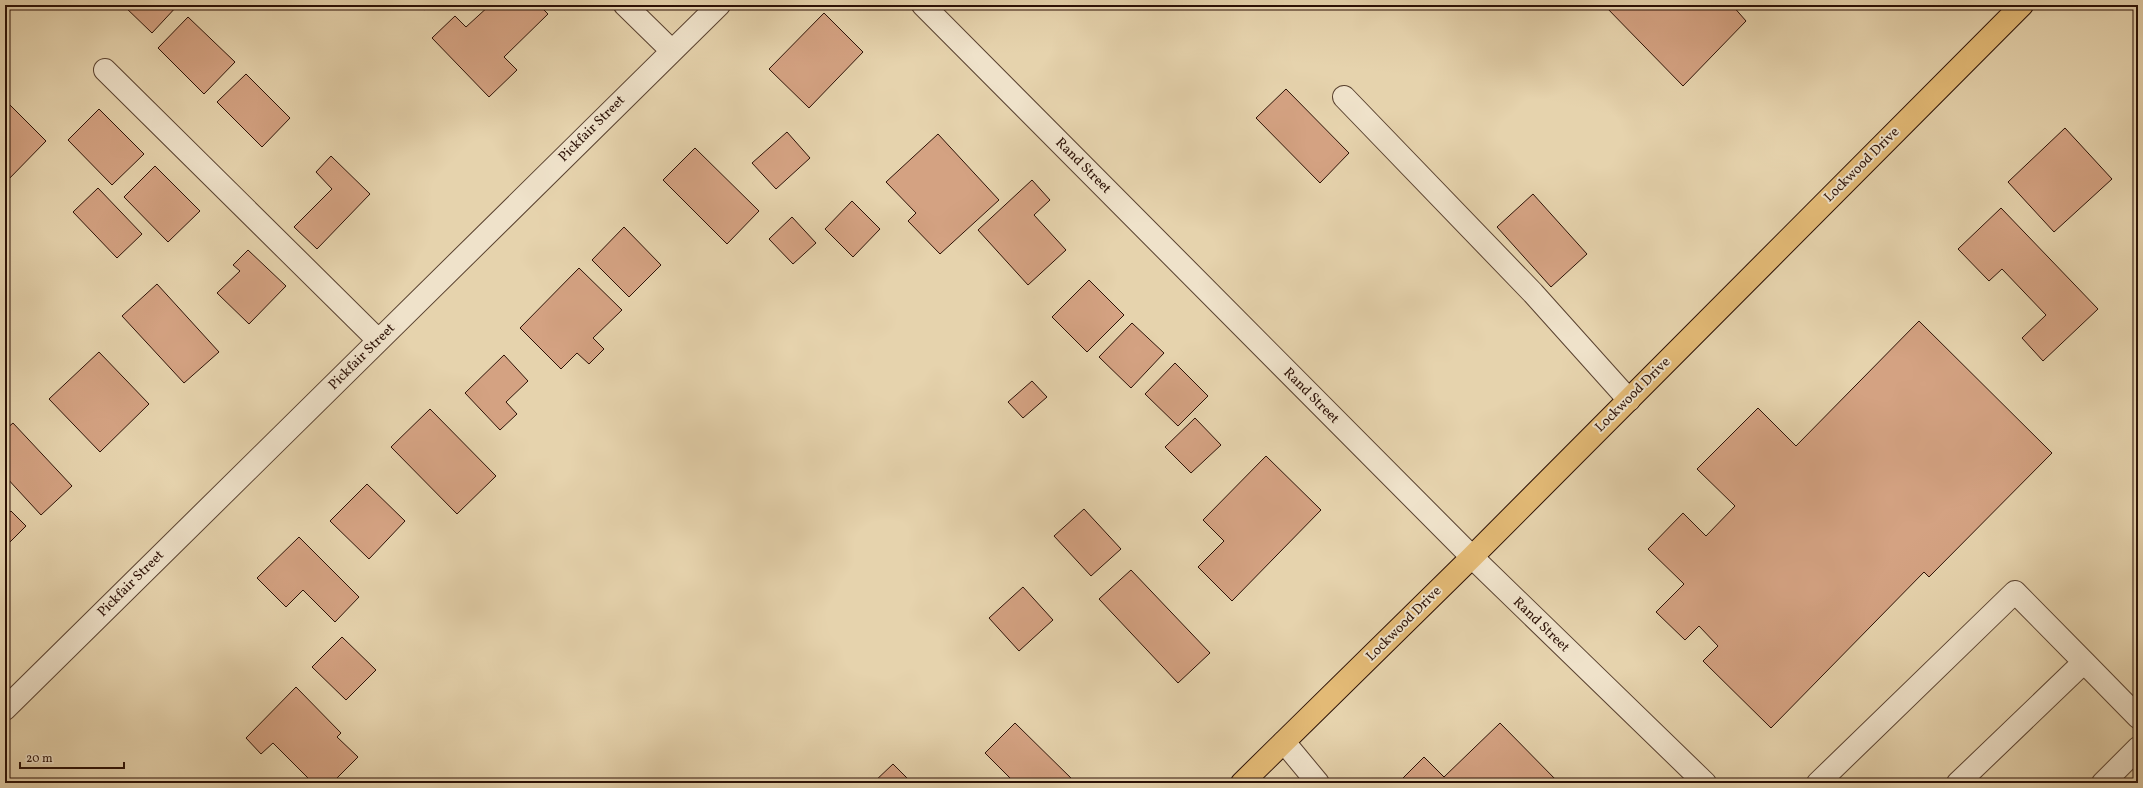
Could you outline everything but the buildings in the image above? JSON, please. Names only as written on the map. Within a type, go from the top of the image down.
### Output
[{"type":"main road","name":"Lockwood Drive","points":[[1242,783],[1472,557],[2022,5]]},
{"type":"street","points":[[624,5],[672,51]]},
{"type":"street","name":"Pickfair Street","points":[[5,709],[718,5]]},
{"type":"street","name":"Rand Street","points":[[923,5],[1472,557],[1705,783]]},
{"type":"street","points":[[105,70],[378,340]]},
{"type":"street","points":[[1344,96],[1533,293],[1629,400]]},
{"type":"street","points":[[1818,783],[2015,592],[2138,716]]},
{"type":"street","points":[[1958,783],[2084,662]]},
{"type":"street","points":[[1284,742],[1318,783]]},
{"type":"street","points":[[2102,783],[2138,748]]}]
